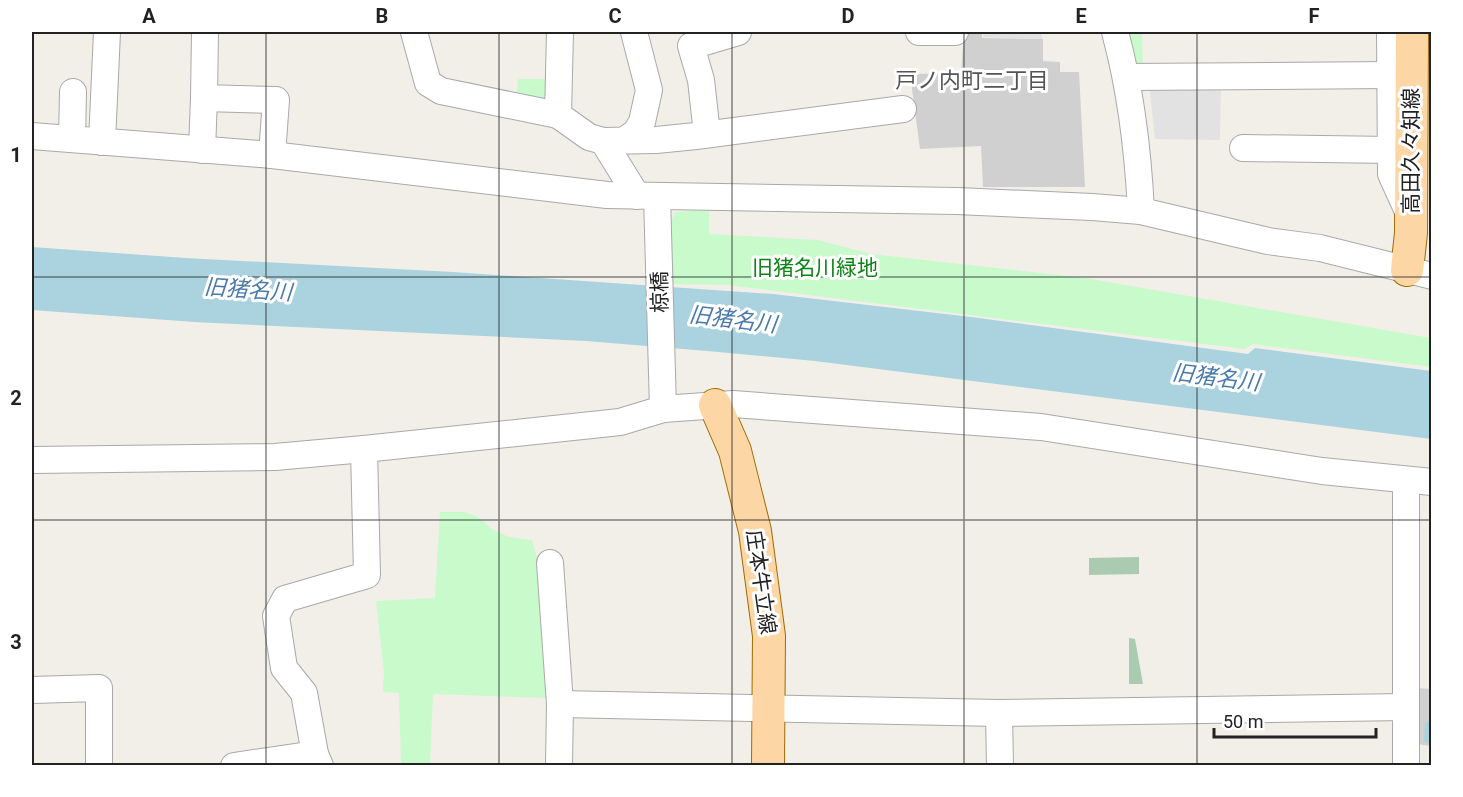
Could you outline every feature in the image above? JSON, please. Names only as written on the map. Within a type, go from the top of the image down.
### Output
[{"type":"main road","name":"高田久々知線","points":[[1412,32],[1411,219],[1419,273]]},
{"type":"main road","name":"庄本牛立線","points":[[715,405],[735,451],[755,531],[769,636],[768,765]]},
{"type":"street","points":[[102,142],[107,32]]},
{"type":"street","points":[[202,150],[205,32]]},
{"type":"street","points":[[414,32],[428,83],[441,92],[558,115],[589,137],[614,141],[656,140],[903,109]]},
{"type":"street","points":[[558,115],[560,32]]},
{"type":"street","points":[[614,141],[636,132],[642,122],[649,90],[634,32]]},
{"type":"street","points":[[706,134],[701,80],[691,46],[738,32]]},
{"type":"street","points":[[919,32],[955,32]]},
{"type":"street","points":[[1115,32],[1127,77],[1138,151],[1141,211]]},
{"type":"street","points":[[1390,32],[1390,174],[1411,219]]},
{"type":"street","points":[[1127,77],[1390,75]]},
{"type":"street","points":[[72,139],[74,92]]},
{"type":"street","points":[[204,98],[276,100],[272,155]]},
{"type":"street","points":[[32,136],[272,155],[606,195],[957,201],[1141,211],[1268,241],[1320,248],[1419,273]]},
{"type":"street","points":[[614,141],[647,196]]},
{"type":"street","points":[[1243,148],[1391,150]]},
{"type":"street","name":"椋橋","points":[[647,196],[663,399]]},
{"type":"street","points":[[32,460],[275,457],[364,449],[620,422],[663,399],[715,405],[733,404],[1041,427],[1322,471],[1419,481],[1405,707],[1406,765]]},
{"type":"street","points":[[234,765],[317,760],[304,693],[284,668],[276,616],[285,599],[367,574],[364,449]]},
{"type":"street","points":[[550,563],[560,704],[559,765]]},
{"type":"street","points":[[32,690],[99,688],[99,765]]},
{"type":"street","points":[[560,704],[999,712],[1405,707]]},
{"type":"street","points":[[999,712],[1000,765]]},
{"type":"shaded area","points":[[964,32],[982,32],[982,38],[1043,39],[1043,61],[1060,62],[1060,72],[1079,72],[1085,187],[983,187],[981,146],[920,149],[910,74],[961,73]]},
{"type":"shaded area","points":[[983,32],[1042,32],[1042,39],[983,37]]},
{"type":"shaded area","points":[[1149,84],[1221,85],[1220,140],[1155,139]]},
{"type":"shaded area","points":[[1415,688],[1431,689],[1431,746],[1416,744]]},
{"type":"green space","points":[[1125,32],[1142,32],[1143,72],[1136,72]]},
{"type":"green space","points":[[518,79],[552,79],[552,95],[541,105],[516,100]]},
{"type":"green space","name":"旧猪名川緑地","points":[[709,210],[709,234],[818,240],[871,254],[1085,278],[1431,338],[1431,367],[1253,344],[1245,349],[727,285],[670,284],[670,222],[676,212]]},
{"type":"green space","points":[[440,512],[464,512],[478,517],[492,529],[509,537],[532,540],[542,577],[547,698],[433,694],[430,765],[401,765],[399,693],[383,692],[384,672],[376,601],[435,598]]},
{"type":"green space","points":[[1139,557],[1139,574],[1089,575],[1089,558]]},
{"type":"green space","points":[[1129,638],[1135,639],[1143,684],[1129,684]]},
{"type":"water","name":"旧猪名川","points":[[32,247],[773,294],[971,317],[1248,354],[1255,348],[1431,371],[1431,439],[815,361],[707,351],[586,341],[194,322],[32,310]]},
{"type":"water","points":[[1425,722],[1431,723],[1431,744],[1424,741]]},
{"type":"district","name":"戸ノ内町二丁目","points":[[972,80]]}]
